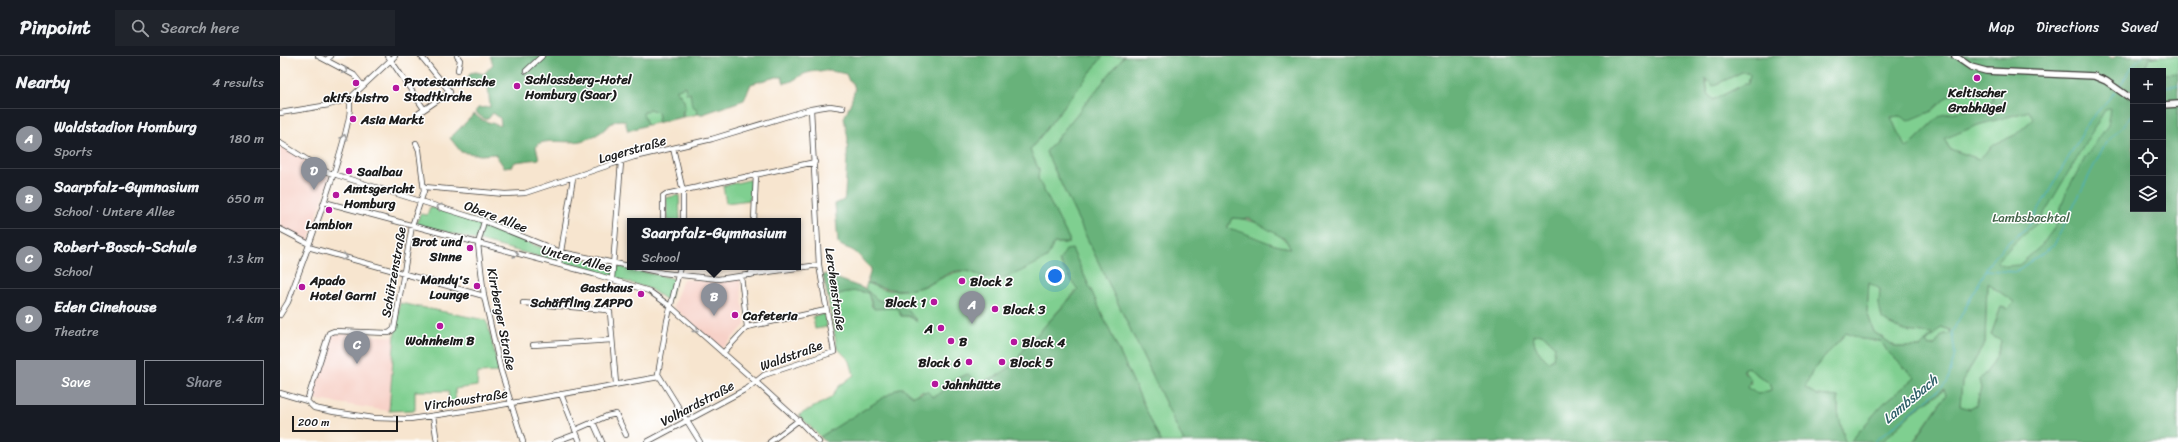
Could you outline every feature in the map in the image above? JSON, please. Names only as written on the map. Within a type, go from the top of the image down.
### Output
[{"type":"main road","points":[[1955,56],[1966,64],[1986,71],[2088,75],[2101,78],[2130,98]]},
{"type":"main road","points":[[2166,105],[2178,104]]},
{"type":"street","points":[[318,56],[354,75],[362,85]]},
{"type":"street","points":[[326,60],[331,56]]},
{"type":"street","points":[[280,113],[329,105],[349,99],[389,58],[395,56]]},
{"type":"street","points":[[419,113],[450,92],[423,58],[430,56]]},
{"type":"street","points":[[458,56],[460,60],[458,70]]},
{"type":"street","points":[[526,71],[542,56]]},
{"type":"street","points":[[389,58],[424,109]]},
{"type":"street","points":[[280,315],[334,174],[351,108],[349,99]]},
{"type":"street","name":"Lagerstraße","points":[[424,187],[522,194],[621,162],[712,139],[811,109],[830,106],[843,108]]},
{"type":"street","name":"Lerchenstraße","points":[[811,109],[815,162],[819,265],[834,352]]},
{"type":"street","name":"Obere Allee","points":[[280,142],[334,174],[484,221],[561,252],[627,267]]},
{"type":"street","name":"Schützenstraße","points":[[307,401],[329,333],[334,331],[389,333],[394,329],[412,226],[421,201],[424,187],[419,150],[416,143]]},
{"type":"street","points":[[673,148],[682,191],[683,218]]},
{"type":"street","points":[[612,279],[621,162]]},
{"type":"street","points":[[663,218],[663,196],[815,162]]},
{"type":"street","points":[[754,218],[756,174]]},
{"type":"street","points":[[558,264],[573,178]]},
{"type":"street","name":"Untere Allee","points":[[324,202],[558,264],[649,291],[670,306],[755,381],[799,420],[820,442]]},
{"type":"street","name":"Kirrberger Straße","points":[[484,221],[478,244],[484,296],[501,371],[523,442]]},
{"type":"street","points":[[280,229],[308,245],[484,296]]},
{"type":"street","name":"Obere Allee","points":[[801,268],[819,265]]},
{"type":"street","name":"Obere Allee","points":[[646,270],[679,276],[712,279],[785,270]]},
{"type":"street","points":[[680,270],[670,306],[658,370],[659,377],[700,442]]},
{"type":"street","points":[[751,275],[752,270]]},
{"type":"street","points":[[741,276],[747,327]]},
{"type":"street","points":[[523,303],[607,310],[611,315],[616,384]]},
{"type":"street","points":[[723,353],[747,327],[826,310]]},
{"type":"street","points":[[533,345],[612,340]]},
{"type":"street","name":"Waldstraße","points":[[755,381],[764,375],[834,352]]},
{"type":"street","name":"Virchowstraße","points":[[280,394],[307,401],[314,408],[374,418],[400,419],[433,416],[659,377]]},
{"type":"street","name":"Volhardstraße","points":[[647,442],[687,422],[748,388],[755,381]]},
{"type":"street","points":[[561,394],[580,442]]},
{"type":"street","points":[[555,442],[593,422],[616,414],[626,435]]},
{"type":"street","points":[[433,416],[437,442]]},
{"type":"street","points":[[770,442],[799,420]]},
{"type":"street","points":[[593,422],[602,442]]},
{"type":"shaded area","points":[[280,145],[330,176],[308,244],[280,231]]},
{"type":"shaded area","points":[[683,279],[704,281],[740,279],[745,325],[722,349],[673,307]]},
{"type":"shaded area","points":[[334,333],[395,337],[389,411],[311,399],[330,336]]},
{"type":"green space","points":[[490,56],[1103,56],[1030,150],[1039,170],[1038,179],[1069,239],[1069,243],[1054,243],[1047,258],[1010,276],[995,279],[969,272],[957,271],[949,273],[927,285],[912,289],[897,290],[867,283],[871,268],[855,252],[838,243],[835,204],[844,200],[848,139],[844,118],[855,89],[853,83],[849,81],[846,74],[831,71],[817,71],[804,74],[787,83],[784,83],[782,77],[776,77],[751,84],[744,100],[703,114],[698,114],[697,109],[692,106],[690,93],[686,93],[685,86],[676,90],[684,100],[685,107],[682,113],[683,117],[656,123],[659,118],[658,112],[649,109],[643,113],[647,125],[628,131],[625,121],[618,120],[591,138],[585,140],[575,142],[543,142],[536,147],[539,159],[515,162],[512,166],[504,167],[495,154],[480,155],[461,152],[450,138],[474,114],[482,120],[501,126],[500,118],[493,113],[488,119],[484,119],[475,112],[478,108],[490,107],[488,86],[468,85],[466,83],[470,73],[476,72],[484,74],[493,64]]},
{"type":"green space","points":[[1103,56],[1124,56],[1046,152],[1184,442],[1161,442],[1072,249],[1059,262],[1078,289],[1024,349],[1015,364],[997,376],[979,383],[967,374],[948,383],[942,392],[933,397],[922,391],[913,396],[899,388],[820,437],[799,415],[831,398],[838,387],[854,375],[850,361],[837,348],[828,298],[847,292],[858,291],[868,293],[872,307],[898,308],[890,303],[878,300],[865,289],[867,283],[888,290],[897,291],[914,289],[928,285],[957,272],[964,271],[977,274],[1054,243],[1069,243],[1069,239],[1038,179],[1039,170],[1030,150]],"holes":[[[898,308],[917,320],[907,316],[901,316]]]},
{"type":"green space","points":[[1124,56],[2107,56],[2111,59],[2117,56],[2159,56],[2149,58],[2145,68],[2130,68],[2130,212],[2166,212],[2166,74],[2178,73],[2178,442],[1914,442],[1946,395],[1944,389],[1914,411],[1882,442],[1850,442],[1883,404],[1915,378],[1887,351],[1881,341],[1861,339],[1846,333],[1813,370],[1805,388],[1817,395],[1838,397],[1838,412],[1845,442],[1184,442],[1046,152]],"holes":[[[1742,72],[1748,72],[1750,74],[1748,84],[1745,84],[1713,100],[1708,94],[1705,78],[1713,86]],[[1967,89],[1991,90],[1993,100],[1982,107],[1941,115],[1907,148],[1891,117],[1900,116],[1908,121],[1932,111],[1947,97]],[[2111,109],[2108,125],[2085,158],[2066,192],[2055,227],[2041,246],[2019,265],[2006,266],[1997,262],[2019,238],[2039,222],[2105,110]],[[2029,111],[2033,119],[2015,135],[1995,144],[1979,159],[1950,149],[1944,139],[1978,125]],[[1232,218],[1250,219],[1285,239],[1291,248],[1274,245],[1227,228]],[[1869,283],[1880,289],[1879,304],[1882,319],[1903,331],[1932,334],[1921,347],[1896,347],[1874,332],[1867,312]],[[1987,283],[2014,302],[2008,309],[2001,307],[1991,335],[2001,341],[1996,357],[1979,380],[1981,388],[1976,406],[1970,409],[1960,406],[1962,382],[1985,343]],[[1941,327],[1950,330],[1950,333],[1942,335],[1935,345],[1928,346],[1926,343]],[[1542,334],[1555,346],[1553,359],[1549,362],[1536,347],[1533,335]],[[1748,367],[1771,385],[1771,390],[1758,394],[1749,389],[1748,386],[1751,379],[1744,372],[1744,369]]]},
{"type":"green space","name":"Lambsbachtal","points":[[2119,56],[2178,56],[2178,89],[2166,91],[2166,68],[2130,68],[2130,119],[2039,266],[1998,277],[1974,241]]},
{"type":"green space","points":[[1742,72],[1748,72],[1750,74],[1748,85],[1745,84],[1713,100],[1708,94],[1706,78],[1713,86]]},
{"type":"green space","points":[[685,86],[693,100],[698,114],[683,117],[684,100],[676,89]]},
{"type":"green space","points":[[1967,89],[1991,90],[1993,100],[1982,107],[1941,115],[1907,148],[1891,117],[1932,111],[1947,97]]},
{"type":"green space","points":[[649,109],[658,112],[659,118],[656,123],[647,125],[643,113]]},
{"type":"green space","points":[[2029,111],[2034,119],[2015,135],[1995,144],[1979,159],[1950,149],[1944,138],[1978,125]]},
{"type":"green space","points":[[749,180],[752,182],[750,200],[726,203],[723,186]]},
{"type":"green space","points":[[679,195],[680,218],[668,218],[666,198]]},
{"type":"green space","points":[[430,207],[487,224],[534,245],[569,256],[627,268],[627,270],[635,270],[672,278],[674,280],[670,299],[666,300],[650,289],[589,270],[416,224],[420,214],[427,215]]},
{"type":"green space","points":[[1232,218],[1257,223],[1273,231],[1292,248],[1277,246],[1227,228]]},
{"type":"green space","points":[[1072,249],[1161,442],[826,442],[820,437],[899,388],[903,388],[913,396],[927,391],[933,397],[942,392],[948,383],[968,374],[979,383],[997,376],[1015,364],[1024,349],[1078,290],[1059,261],[1066,250]]},
{"type":"green space","points":[[825,274],[865,289],[878,300],[901,306],[910,312],[917,322],[909,316],[901,316],[897,308],[874,309],[868,293],[858,291],[847,292],[828,298],[823,276]]},
{"type":"green space","points":[[1869,282],[1880,289],[1879,304],[1936,331],[1941,327],[1950,330],[1950,333],[1942,335],[1935,345],[1928,346],[1926,343],[1932,336],[1921,347],[1896,347],[1874,332],[1867,312]]},
{"type":"green space","points":[[1987,283],[2014,302],[2008,309],[2001,307],[1991,335],[2001,341],[1996,357],[1979,380],[1981,388],[1976,406],[1970,409],[1960,406],[1962,382],[1985,343]]},
{"type":"green space","points":[[400,303],[485,320],[488,325],[499,372],[478,373],[477,386],[455,389],[456,405],[450,406],[448,391],[415,391],[415,410],[389,411],[395,333]]},
{"type":"green space","points":[[825,314],[827,327],[815,329],[813,316]]},
{"type":"green space","points":[[1846,333],[1861,339],[1881,341],[1887,351],[1915,378],[1883,404],[1850,442],[1845,442],[1838,412],[1838,397],[1817,395],[1805,388],[1813,370]]},
{"type":"green space","points":[[1542,334],[1555,346],[1553,359],[1549,362],[1538,350],[1534,340],[1533,335]]},
{"type":"green space","points":[[1748,367],[1771,385],[1771,390],[1758,394],[1749,389],[1748,386],[1751,383],[1744,369]]},
{"type":"green space","points":[[1945,389],[1946,395],[1913,442],[1882,442],[1914,411]]},
{"type":"waterway","points":[[2119,87],[2134,64],[2143,56]]},
{"type":"waterway","name":"Lambsbach","points":[[2166,87],[2178,85]]},
{"type":"waterway","points":[[1986,269],[1993,258],[2006,244],[2029,226],[2090,120],[2116,91]]},
{"type":"waterway","name":"Lambsbach","points":[[1874,442],[1947,383],[1955,354],[1952,332],[1986,270],[2015,272],[2054,245],[2105,144],[2130,118]]},
{"type":"place","name":"Keltischer Grabhügel","points":[[1977,78]]},
{"type":"place","name":"akifs bistro","points":[[356,83]]},
{"type":"place","name":"Schlossberg-Hotel Homburg (Saar)","points":[[517,86]]},
{"type":"place","name":"Protestantische Stadtkirche","points":[[396,88]]},
{"type":"place","name":"Asia Markt","points":[[353,119]]},
{"type":"place","name":"Saalbau","points":[[349,171]]},
{"type":"place","name":"Eden Cinehouse","points":[[314,190]]},
{"type":"place","name":"Amtsgericht Homburg","points":[[336,195]]},
{"type":"place","name":"Lambion","points":[[329,210]]},
{"type":"place","name":"Brot und Sinne","points":[[470,248]]},
{"type":"place","name":"Block 2","points":[[962,281]]},
{"type":"place","name":"Mandy's Lounge","points":[[477,286]]},
{"type":"place","name":"Apado Hotel Garni","points":[[302,287]]},
{"type":"place","name":"Gasthaus Schäffling ZAPPO","points":[[641,294]]},
{"type":"place","name":"Block 1","points":[[934,302]]},
{"type":"place","name":"Block 3","points":[[995,309]]},
{"type":"place","name":"Cafeteria","points":[[735,315]]},
{"type":"place","name":"Saarpfalz-Gymnasium","points":[[714,316]]},
{"type":"place","name":"Waldstadion Homburg","points":[[972,324]]},
{"type":"place","name":"Wohnheim B","points":[[440,326]]},
{"type":"place","name":"A","points":[[941,328]]},
{"type":"place","name":"B","points":[[951,341]]},
{"type":"place","name":"Block 4","points":[[1014,342]]},
{"type":"place","name":"Block 6","points":[[969,362]]},
{"type":"place","name":"Block 5","points":[[1002,362]]},
{"type":"place","name":"Robert-Bosch-Schule","points":[[357,364]]},
{"type":"place","name":"Jahnhütte","points":[[935,384]]}]
